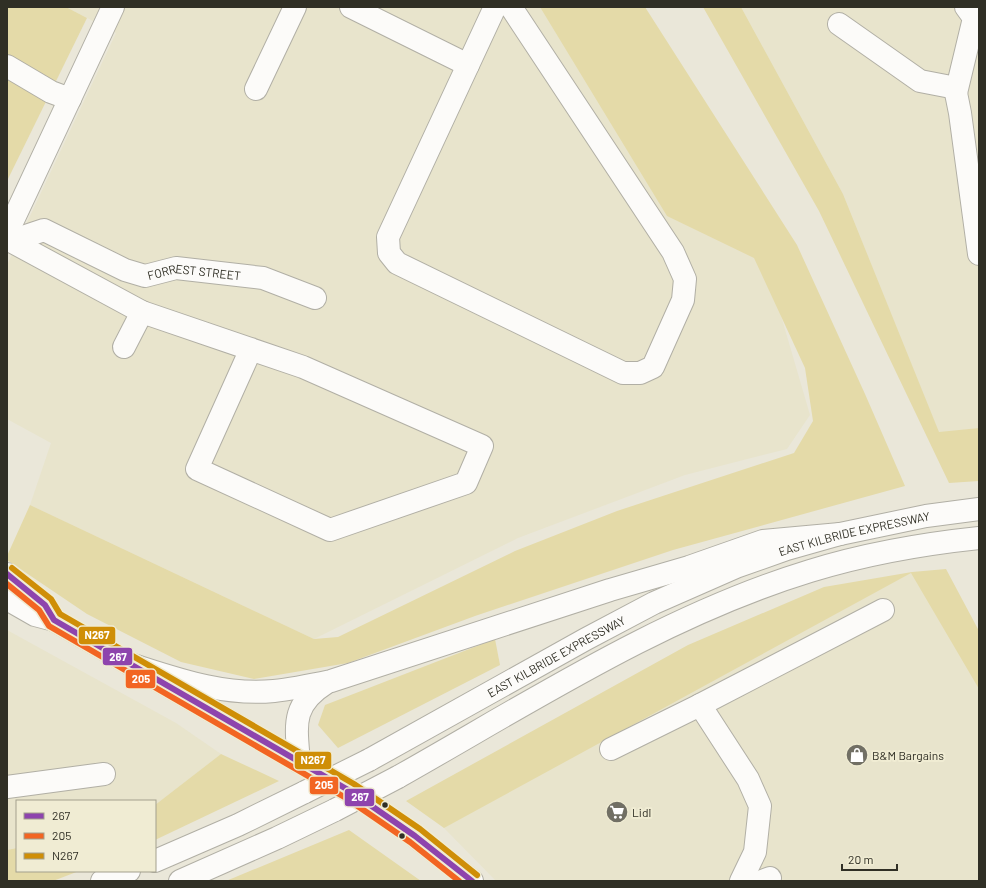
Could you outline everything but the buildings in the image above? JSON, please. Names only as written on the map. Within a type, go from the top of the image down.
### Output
[{"type":"main road","points":[[113,7],[8,238],[142,312],[251,349],[303,367],[482,446],[466,483],[330,530],[197,469],[251,349]]},
{"type":"main road","points":[[256,89],[295,7]]},
{"type":"main road","points":[[351,7],[468,65]]},
{"type":"main road","points":[[495,7],[388,237],[389,253],[397,263],[623,374],[640,373],[653,367],[683,300],[686,279],[673,252],[512,7]]},
{"type":"main road","points":[[966,7],[974,18],[956,92],[979,254]]},
{"type":"main road","points":[[839,24],[920,81],[952,87],[956,92]]},
{"type":"main road","points":[[7,66],[51,92],[70,99]]},
{"type":"main road","name":"FORREST STREET","points":[[8,238],[44,230],[125,270],[145,276],[176,268],[263,278],[315,298]]},
{"type":"main road","points":[[124,347],[142,312]]},
{"type":"main road","name":"EAST KILBRIDE EXPRESSWAY","points":[[156,861],[238,825],[369,760],[586,639],[654,603],[736,567],[787,549],[840,534],[926,516],[979,510]]},
{"type":"main road","points":[[130,664],[194,684],[221,690],[273,691],[331,680],[763,541],[840,534]]},
{"type":"main road","points":[[180,881],[277,838],[335,810],[398,777],[595,666],[694,615],[737,597],[809,571],[848,560],[904,548],[979,538]]},
{"type":"main road","points":[[7,574],[45,605],[54,620]]},
{"type":"main road","points":[[7,599],[35,615],[54,620],[350,792],[415,836],[472,881]]},
{"type":"main road","points":[[611,749],[884,610]]},
{"type":"main road","points":[[299,762],[297,726],[299,712],[305,700],[312,692],[331,680]]},
{"type":"main road","points":[[700,705],[748,779],[760,806],[754,852],[741,881]]},
{"type":"main road","points":[[7,787],[104,774]]},
{"type":"main road","points":[[102,881],[126,872]]},
{"type":"shaded area","points":[[7,7],[66,7],[87,18],[7,181]]},
{"type":"shaded area","points":[[66,7],[617,7],[763,254],[810,415],[787,449],[685,475],[518,538],[314,639],[30,505],[51,443],[7,419],[7,265],[116,33]]},
{"type":"shaded area","points":[[540,7],[645,7],[797,245],[905,486],[673,550],[475,616],[348,663],[254,679],[181,662],[87,614],[7,560],[7,556],[30,505],[314,639],[338,637],[515,551],[617,511],[794,453],[813,421],[805,368],[754,258],[667,216]]},
{"type":"shaded area","points":[[703,7],[741,7],[843,194],[939,432],[979,428],[979,481],[949,483],[819,211]]},
{"type":"shaded area","points":[[741,7],[979,7],[979,428],[939,433],[843,194]]},
{"type":"shaded area","points":[[946,569],[979,631],[979,689],[911,573],[444,828],[406,801],[688,645],[824,587],[912,572]]},
{"type":"shaded area","points":[[912,572],[979,688],[979,881],[496,881],[443,827]]},
{"type":"shaded area","points":[[7,630],[176,723],[221,754],[156,804],[156,800],[16,800],[16,848],[7,850]]},
{"type":"shaded area","points":[[495,639],[500,665],[338,748],[318,725],[325,705]]},
{"type":"shaded area","points":[[221,754],[279,781],[156,840],[156,804]]},
{"type":"shaded area","points":[[349,830],[421,881],[226,881]]},
{"type":"shaded area","points":[[16,848],[16,872],[76,872],[53,881],[7,881],[7,850]]},
{"type":"transit line","name":"N267","points":[[12,568],[51,599],[60,614],[354,784],[420,829],[477,875]]},
{"type":"transit line","name":"267","points":[[7,574],[45,605],[54,620],[350,791],[415,836],[472,881]]},
{"type":"transit line","name":"205","points":[[7,584],[39,610],[49,626],[346,798],[410,842],[459,881]]},
{"type":"place","name":"B&M Bargains","points":[[857,755]]},
{"type":"place","name":"Lidl","points":[[617,812]]}]
